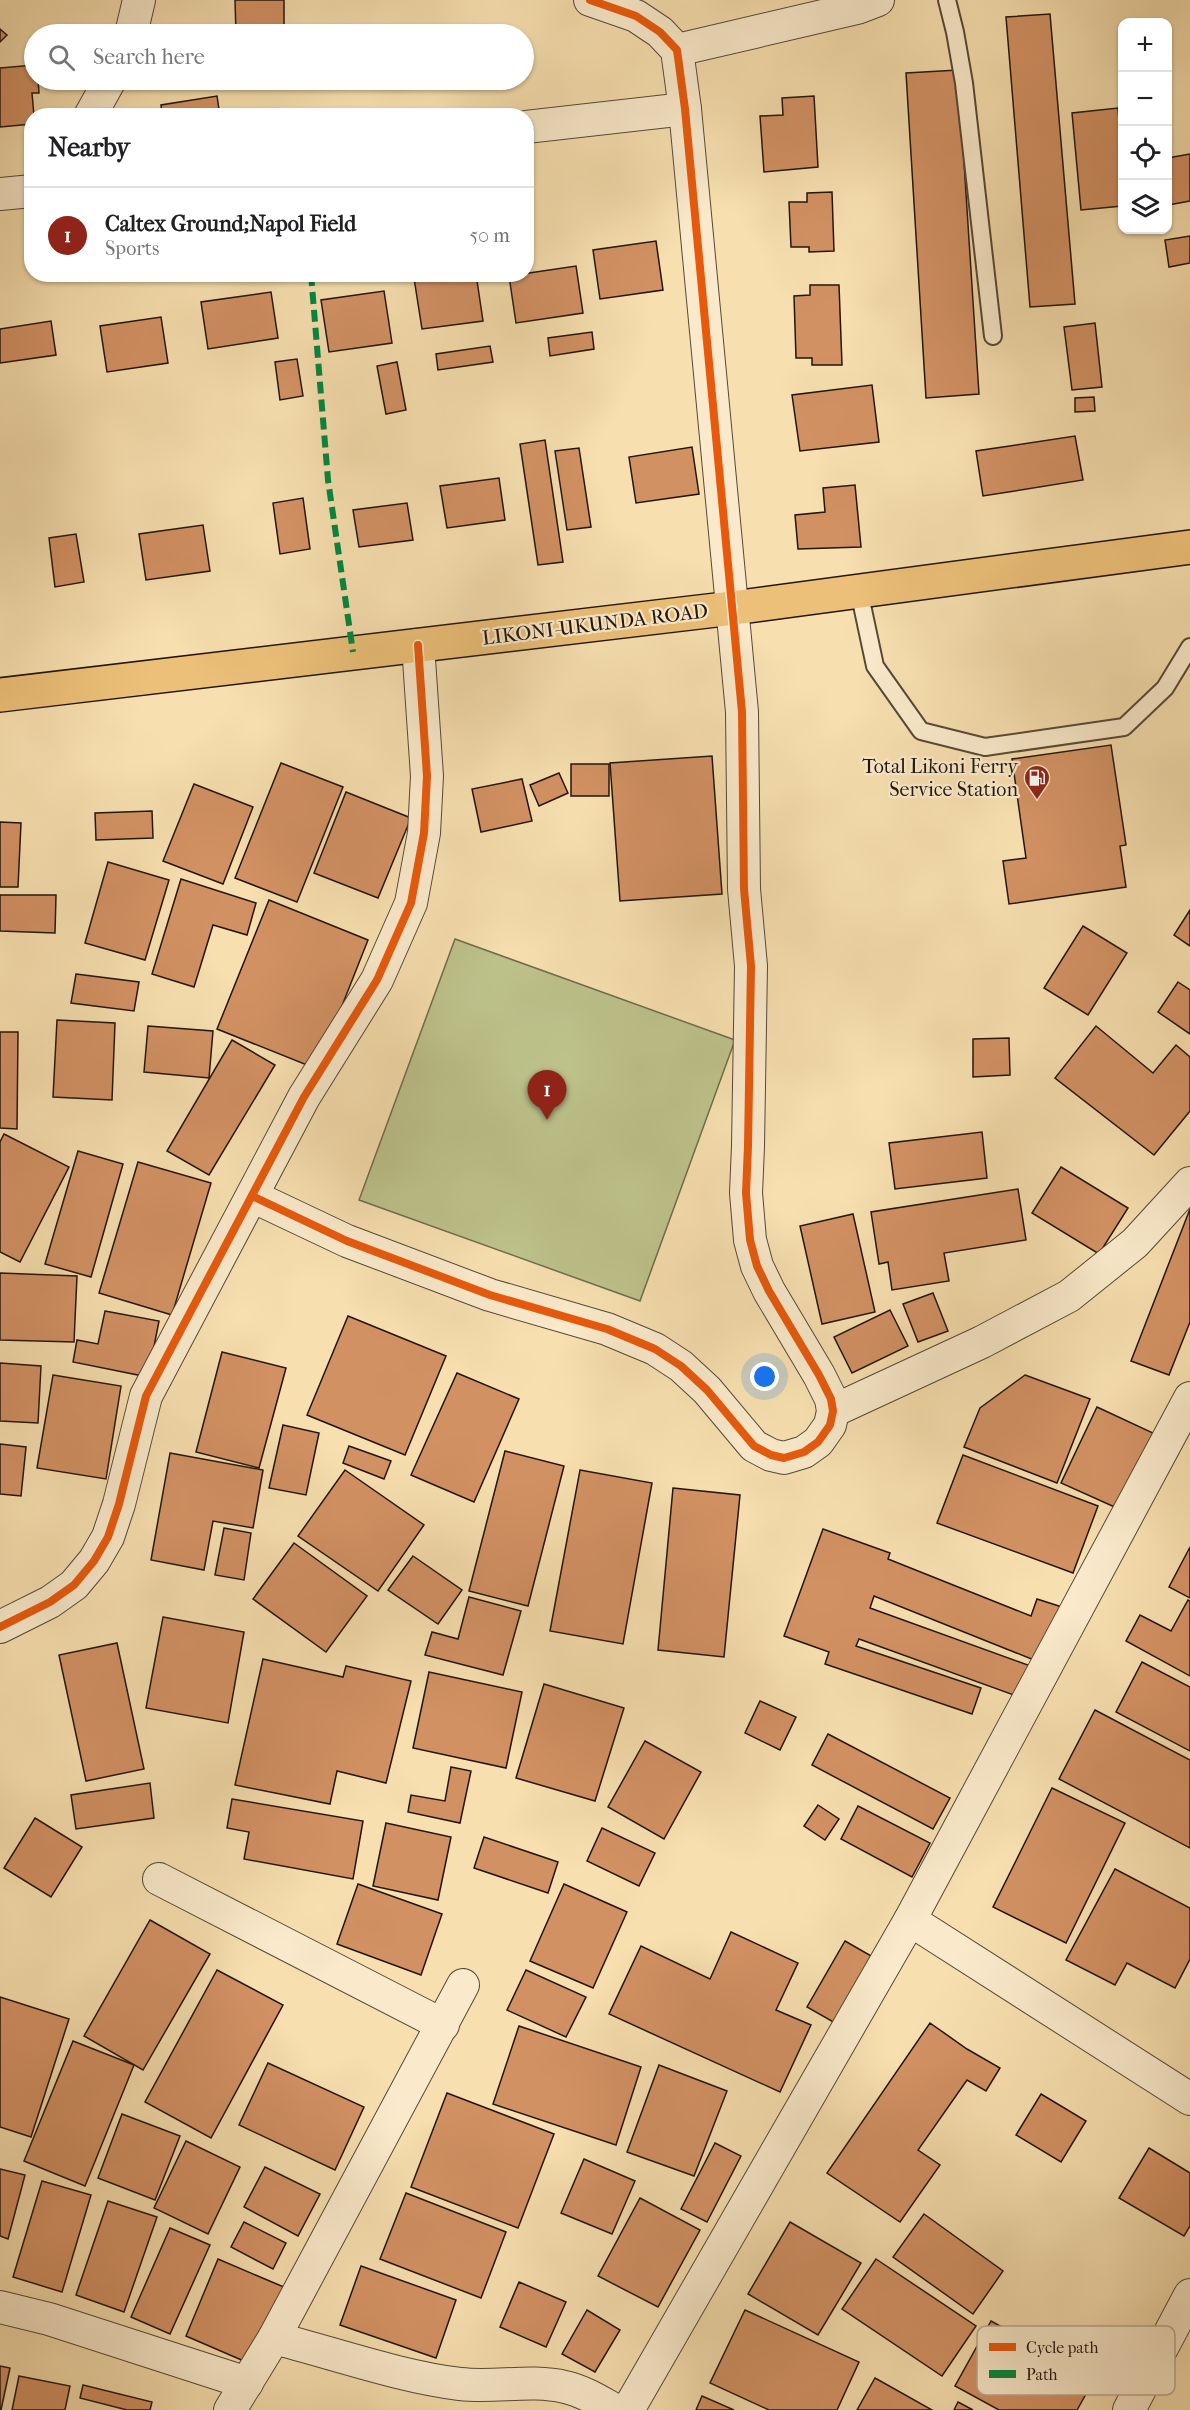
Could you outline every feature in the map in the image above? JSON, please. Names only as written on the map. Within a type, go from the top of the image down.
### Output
[{"type":"highway","name":"LIKONI-UKUNDA ROAD","points":[[0,695],[732,608],[1190,547]]},
{"type":"street","points":[[133,24],[139,0]]},
{"type":"street","points":[[252,1196],[347,1241],[489,1295],[607,1329],[655,1349],[681,1366],[707,1390],[754,1446],[771,1455],[784,1458],[804,1452],[818,1442],[830,1425],[833,1411],[831,1400],[819,1375],[769,1291],[750,1240],[746,1193],[750,966],[744,889],[742,712],[685,109],[677,50],[660,32],[636,16],[590,0]]},
{"type":"street","points":[[677,50],[857,8],[878,0]]},
{"type":"street","points":[[94,108],[104,90]]},
{"type":"street","points":[[534,126],[685,109]]},
{"type":"street","points":[[0,194],[24,192]]},
{"type":"street","points":[[0,1627],[50,1602],[74,1585],[94,1562],[108,1537],[119,1504],[146,1396],[304,1097],[377,980],[411,903],[424,833],[427,776],[417,645]]},
{"type":"street","points":[[833,1411],[982,1342],[1069,1296],[1135,1243],[1190,1183]]},
{"type":"street","points":[[628,2410],[910,1920],[1190,1398]]},
{"type":"street","points":[[159,1879],[443,2025]]},
{"type":"street","points":[[910,1920],[1190,2099]]},
{"type":"street","points":[[230,2410],[274,2338],[463,1986]]},
{"type":"street","points":[[1173,2326],[1190,2295]]},
{"type":"street","points":[[0,2307],[49,2319],[247,2383]]},
{"type":"street","points":[[274,2338],[460,2384],[539,2384],[565,2387],[591,2396],[615,2410]]},
{"type":"street","points":[[1128,2410],[1136,2395]]},
{"type":"lane","points":[[946,0],[956,32],[964,83],[993,336]]},
{"type":"lane","points":[[858,591],[875,666],[921,731],[985,747],[1124,727],[1165,688],[1190,647]]},
{"type":"green space","points":[[455,939],[735,1040],[640,1301],[359,1200]]},
{"type":"building","points":[[235,0],[284,0],[284,24],[236,24]]},
{"type":"building","points":[[1050,14],[1075,304],[1030,307],[1006,17]]},
{"type":"building","points":[[0,29],[7,35],[0,42]]},
{"type":"building","points":[[24,66],[24,90],[39,90],[39,93],[32,93],[33,108],[24,108],[24,125],[0,127],[0,68]]},
{"type":"building","points":[[958,70],[979,394],[926,398],[906,73]]},
{"type":"building","points":[[217,96],[219,108],[161,108],[161,105]]},
{"type":"building","points":[[814,96],[818,167],[764,172],[760,116],[783,115],[782,98]]},
{"type":"building","points":[[1118,108],[1118,206],[1081,210],[1072,113]]},
{"type":"building","points":[[1190,154],[1190,201],[1172,204],[1172,157]]},
{"type":"building","points":[[832,192],[834,251],[809,252],[809,247],[791,247],[789,202],[807,202],[807,193]]},
{"type":"building","points":[[1190,236],[1190,263],[1169,267],[1165,240]]},
{"type":"building","points":[[656,241],[663,290],[600,299],[593,250]]},
{"type":"building","points":[[576,266],[583,313],[516,323],[510,282],[534,282],[534,272]]},
{"type":"building","points":[[415,282],[477,282],[483,321],[422,329]]},
{"type":"building","points":[[810,285],[839,285],[842,365],[812,365],[812,358],[796,358],[794,296],[810,295]]},
{"type":"building","points":[[384,291],[392,343],[329,352],[321,300]]},
{"type":"building","points":[[271,292],[278,338],[208,349],[201,302]]},
{"type":"building","points":[[161,317],[168,363],[107,372],[100,326]]},
{"type":"building","points":[[51,321],[56,355],[0,363],[0,329]]},
{"type":"building","points":[[1095,323],[1102,387],[1072,390],[1064,327]]},
{"type":"building","points":[[592,332],[594,349],[550,356],[548,338]]},
{"type":"building","points":[[490,346],[493,362],[438,370],[436,354]]},
{"type":"building","points":[[297,359],[303,396],[280,400],[275,362]]},
{"type":"building","points":[[397,362],[406,410],[386,414],[377,366]]},
{"type":"building","points":[[872,385],[879,442],[800,451],[792,395]]},
{"type":"building","points":[[1094,397],[1095,411],[1075,412],[1075,398]]},
{"type":"building","points":[[1075,436],[1083,480],[983,496],[976,451]]},
{"type":"building","points":[[545,440],[563,562],[538,565],[520,444]]},
{"type":"building","points":[[692,447],[699,494],[636,503],[629,457]]},
{"type":"building","points":[[579,448],[591,527],[567,530],[555,451]]},
{"type":"building","points":[[499,478],[505,520],[447,528],[440,486]]},
{"type":"building","points":[[855,485],[861,547],[798,549],[795,515],[825,512],[823,488]]},
{"type":"building","points":[[303,498],[310,549],[280,554],[273,503]]},
{"type":"building","points":[[407,503],[413,540],[359,547],[353,510]]},
{"type":"building","points":[[203,525],[210,571],[146,580],[139,534]]},
{"type":"building","points":[[76,534],[84,582],[55,587],[49,538]]},
{"type":"building","points":[[1111,745],[1126,845],[1120,846],[1126,887],[1009,904],[1003,861],[1026,858],[1012,759]]},
{"type":"building","points":[[712,756],[722,894],[620,901],[610,763]]},
{"type":"building","points":[[281,763],[343,787],[297,902],[235,878]]},
{"type":"building","points":[[571,764],[609,764],[609,796],[571,796]]},
{"type":"building","points":[[559,773],[568,793],[539,806],[530,785]]},
{"type":"building","points":[[522,779],[532,821],[481,832],[472,789]]},
{"type":"building","points":[[194,784],[253,807],[223,884],[163,861]]},
{"type":"building","points":[[346,792],[411,818],[378,898],[314,873]]},
{"type":"building","points":[[152,811],[153,838],[96,840],[95,813]]},
{"type":"building","points":[[0,822],[21,823],[18,887],[0,887]]},
{"type":"building","points":[[108,862],[169,880],[145,960],[85,943]]},
{"type":"building","points":[[181,879],[256,903],[247,935],[213,925],[194,987],[152,974]]},
{"type":"building","points":[[0,895],[56,895],[55,933],[0,931]]},
{"type":"building","points":[[269,900],[368,940],[317,1069],[217,1029]]},
{"type":"building","points":[[1190,910],[1190,946],[1174,935]]},
{"type":"building","points":[[1083,926],[1127,953],[1088,1015],[1044,988]]},
{"type":"building","points":[[76,974],[139,982],[134,1011],[71,1003]]},
{"type":"building","points":[[1178,982],[1190,990],[1190,1034],[1158,1012]]},
{"type":"building","points":[[57,1020],[115,1023],[112,1100],[53,1097]]},
{"type":"building","points":[[148,1026],[213,1031],[209,1078],[144,1072]]},
{"type":"building","points":[[1096,1026],[1153,1073],[1176,1045],[1190,1057],[1190,1111],[1154,1155],[1055,1078]]},
{"type":"building","points":[[0,1032],[18,1032],[17,1129],[0,1128]]},
{"type":"building","points":[[1009,1038],[1010,1075],[973,1077],[973,1039]]},
{"type":"building","points":[[232,1040],[275,1065],[209,1175],[167,1151]]},
{"type":"building","points":[[982,1132],[987,1178],[895,1189],[889,1143]]},
{"type":"building","points":[[4,1134],[69,1167],[20,1262],[0,1252],[0,1142]]},
{"type":"building","points":[[78,1151],[123,1164],[91,1277],[45,1264]]},
{"type":"building","points":[[138,1162],[211,1183],[172,1315],[99,1293]]},
{"type":"building","points":[[1061,1167],[1128,1208],[1099,1254],[1032,1213]]},
{"type":"building","points":[[1018,1189],[1026,1240],[944,1253],[949,1281],[892,1290],[888,1262],[879,1264],[871,1212]]},
{"type":"building","points":[[1190,1209],[1190,1322],[1169,1375],[1131,1361]]},
{"type":"building","points":[[853,1214],[875,1312],[822,1324],[800,1226]]},
{"type":"building","points":[[0,1273],[77,1276],[74,1342],[0,1340]]},
{"type":"building","points":[[933,1293],[948,1331],[918,1342],[903,1304]]},
{"type":"building","points":[[890,1310],[908,1346],[852,1373],[834,1337]]},
{"type":"building","points":[[105,1311],[159,1321],[148,1377],[73,1362],[77,1340],[98,1344]]},
{"type":"building","points":[[348,1316],[446,1356],[405,1455],[307,1415]]},
{"type":"building","points":[[222,1352],[286,1368],[259,1468],[196,1452]]},
{"type":"building","points":[[0,1363],[41,1366],[38,1423],[0,1421]]},
{"type":"building","points":[[457,1373],[519,1399],[474,1502],[411,1475]]},
{"type":"building","points":[[53,1375],[121,1386],[106,1479],[37,1468]]},
{"type":"building","points":[[1025,1375],[1090,1399],[1057,1483],[964,1447],[980,1408]]},
{"type":"building","points":[[1097,1407],[1153,1433],[1119,1509],[1061,1483]]},
{"type":"building","points":[[283,1425],[319,1433],[306,1495],[269,1488]]},
{"type":"building","points":[[0,1444],[26,1447],[21,1496],[0,1494]]},
{"type":"building","points":[[349,1446],[391,1461],[384,1479],[343,1463]]},
{"type":"building","points":[[505,1451],[564,1466],[528,1606],[469,1591]]},
{"type":"building","points":[[170,1453],[263,1470],[253,1528],[213,1521],[204,1570],[151,1560]]},
{"type":"building","points":[[963,1455],[1098,1506],[1073,1573],[937,1523]]},
{"type":"building","points":[[345,1470],[424,1525],[378,1591],[298,1536]]},
{"type":"building","points":[[580,1470],[652,1483],[623,1644],[550,1631]]},
{"type":"building","points":[[673,1488],[740,1495],[724,1657],[658,1650]]},
{"type":"building","points":[[224,1528],[251,1533],[244,1580],[215,1575]]},
{"type":"building","points":[[823,1529],[890,1553],[888,1559],[1031,1616],[1037,1599],[1062,1607],[1039,1662],[874,1596],[870,1608],[1036,1668],[1025,1699],[859,1639],[856,1646],[981,1688],[972,1714],[825,1664],[829,1652],[784,1636]]},
{"type":"building","points":[[294,1543],[367,1596],[326,1652],[253,1599]]},
{"type":"building","points":[[1190,1547],[1190,1598],[1169,1587]]},
{"type":"building","points":[[413,1556],[462,1590],[438,1624],[388,1590]]},
{"type":"building","points":[[469,1597],[521,1611],[503,1675],[425,1655],[432,1632],[458,1639]]},
{"type":"building","points":[[1188,1600],[1190,1601],[1190,1676],[1126,1641],[1140,1615],[1171,1631]]},
{"type":"building","points":[[163,1617],[244,1632],[228,1723],[146,1708]]},
{"type":"building","points":[[117,1643],[144,1769],[86,1781],[59,1655]]},
{"type":"building","points":[[263,1659],[343,1677],[346,1666],[411,1681],[386,1783],[337,1771],[330,1804],[235,1785]]},
{"type":"building","points":[[1142,1662],[1190,1687],[1190,1751],[1116,1712]]},
{"type":"building","points":[[429,1672],[522,1692],[506,1768],[413,1748]]},
{"type":"building","points":[[544,1684],[624,1708],[595,1801],[516,1778]]},
{"type":"building","points":[[760,1701],[796,1717],[780,1750],[745,1733]]},
{"type":"building","points":[[1095,1710],[1190,1760],[1190,1848],[1059,1779]]},
{"type":"building","points":[[828,1734],[950,1798],[933,1829],[812,1765]]},
{"type":"building","points":[[645,1741],[701,1772],[664,1839],[608,1807]]},
{"type":"building","points":[[451,1767],[471,1771],[460,1823],[408,1812],[411,1795],[445,1801]]},
{"type":"building","points":[[150,1783],[154,1818],[76,1829],[71,1795]]},
{"type":"building","points":[[1052,1788],[1125,1823],[1066,1943],[993,1907]]},
{"type":"building","points":[[232,1799],[363,1821],[353,1879],[244,1859],[249,1832],[227,1828]]},
{"type":"building","points":[[818,1805],[839,1819],[825,1840],[804,1826]]},
{"type":"building","points":[[858,1806],[930,1843],[912,1877],[841,1839]]},
{"type":"building","points":[[35,1818],[82,1847],[51,1897],[4,1868]]},
{"type":"building","points":[[386,1823],[451,1837],[438,1900],[373,1886]]},
{"type":"building","points":[[602,1828],[655,1853],[639,1886],[587,1861]]},
{"type":"building","points":[[484,1837],[558,1862],[548,1893],[474,1868]]},
{"type":"building","points":[[1115,1869],[1190,1908],[1190,1959],[1175,1988],[1127,1963],[1115,1985],[1066,1960]]},
{"type":"building","points":[[358,1884],[442,1914],[421,1975],[337,1944]]},
{"type":"building","points":[[564,1884],[627,1912],[593,1988],[530,1961]]},
{"type":"building","points":[[150,1920],[210,1954],[143,2070],[84,2036]]},
{"type":"building","points":[[731,1932],[798,1963],[776,2010],[811,2025],[780,2092],[609,2014],[641,1946],[710,1979]]},
{"type":"building","points":[[845,1941],[873,1957],[835,2023],[807,2007]]},
{"type":"building","points":[[217,1970],[283,2005],[211,2138],[145,2102]]},
{"type":"building","points":[[526,1970],[586,1997],[566,2037],[507,2010]]},
{"type":"building","points":[[0,1997],[69,2019],[31,2137],[0,2127]]},
{"type":"building","points":[[930,2023],[967,2049],[1000,2068],[986,2091],[967,2080],[918,2150],[940,2165],[900,2222],[827,2173]]},
{"type":"building","points":[[519,2026],[641,2067],[616,2145],[493,2104]]},
{"type":"building","points":[[73,2041],[134,2065],[85,2186],[24,2161]]},
{"type":"building","points":[[268,2063],[364,2107],[335,2170],[239,2125]]},
{"type":"building","points":[[659,2065],[727,2091],[694,2176],[627,2152]]},
{"type":"building","points":[[447,2093],[554,2134],[518,2228],[411,2187]]},
{"type":"building","points":[[1041,2094],[1086,2121],[1061,2162],[1016,2135]]},
{"type":"building","points":[[122,2114],[180,2136],[155,2200],[98,2178]]},
{"type":"building","points":[[186,2141],[240,2167],[208,2234],[154,2208]]},
{"type":"building","points":[[715,2143],[741,2156],[707,2222],[681,2209]]},
{"type":"building","points":[[1149,2148],[1190,2173],[1190,2226],[1184,2236],[1119,2198]]},
{"type":"building","points":[[584,2159],[635,2181],[612,2234],[561,2213]]},
{"type":"building","points":[[265,2167],[320,2194],[298,2236],[244,2207]]},
{"type":"building","points":[[0,2169],[25,2175],[8,2239],[0,2236]]},
{"type":"building","points":[[42,2181],[91,2195],[62,2292],[13,2277]]},
{"type":"building","points":[[406,2193],[506,2232],[481,2298],[380,2259]]},
{"type":"building","points":[[640,2198],[700,2230],[658,2307],[598,2276]]},
{"type":"building","points":[[108,2201],[157,2217],[124,2312],[76,2295]]},
{"type":"building","points":[[924,2214],[1003,2271],[973,2314],[893,2257]]},
{"type":"building","points":[[244,2222],[286,2243],[273,2269],[231,2247]]},
{"type":"building","points":[[790,2222],[861,2263],[818,2335],[748,2294]]},
{"type":"building","points":[[170,2228],[210,2245],[170,2334],[131,2317]]},
{"type":"building","points":[[218,2259],[286,2288],[253,2365],[186,2336]]},
{"type":"building","points":[[876,2259],[976,2326],[942,2376],[842,2309]]},
{"type":"building","points":[[361,2266],[456,2300],[436,2358],[340,2325]]},
{"type":"building","points":[[519,2282],[566,2302],[546,2347],[500,2327]]},
{"type":"building","points":[[587,2310],[620,2330],[595,2372],[562,2354]]},
{"type":"building","points":[[745,2310],[859,2362],[837,2410],[769,2410],[710,2383]]},
{"type":"building","points":[[991,2321],[1000,2326],[988,2326]]},
{"type":"building","points":[[977,2346],[977,2395],[1085,2395],[1077,2410],[999,2410],[955,2386]]},
{"type":"building","points":[[0,2366],[10,2368],[1,2410],[0,2410]]},
{"type":"building","points":[[19,2376],[70,2386],[65,2410],[12,2410]]},
{"type":"building","points":[[875,2378],[932,2410],[857,2410]]},
{"type":"building","points":[[83,2385],[152,2402],[150,2410],[127,2410],[80,2398]]},
{"type":"building","points":[[702,2396],[734,2410],[696,2410]]},
{"type":"building","points":[[958,2402],[973,2410],[954,2410]]},
{"type":"marked path","points":[[312,282],[328,480],[353,652]]},
{"type":"cycle path","points":[[252,1196],[347,1241],[490,1295],[607,1329],[655,1349],[681,1366],[707,1390],[754,1446],[771,1455],[784,1458],[804,1452],[818,1442],[830,1425],[833,1411],[831,1399],[769,1291],[757,1266],[750,1240],[746,1193],[751,966],[744,889],[742,712],[685,109],[677,50],[660,32],[636,16],[590,0]]},
{"type":"cycle path","points":[[0,1627],[50,1602],[74,1585],[94,1561],[108,1537],[119,1504],[146,1396],[304,1097],[377,980],[411,903],[424,833],[427,776],[418,645]]},
{"type":"place","name":"Total Likoni Ferry Service Station","points":[[1037,801]]},
{"type":"place","name":"Caltex Ground;Napol Field","points":[[547,1120]]}]
